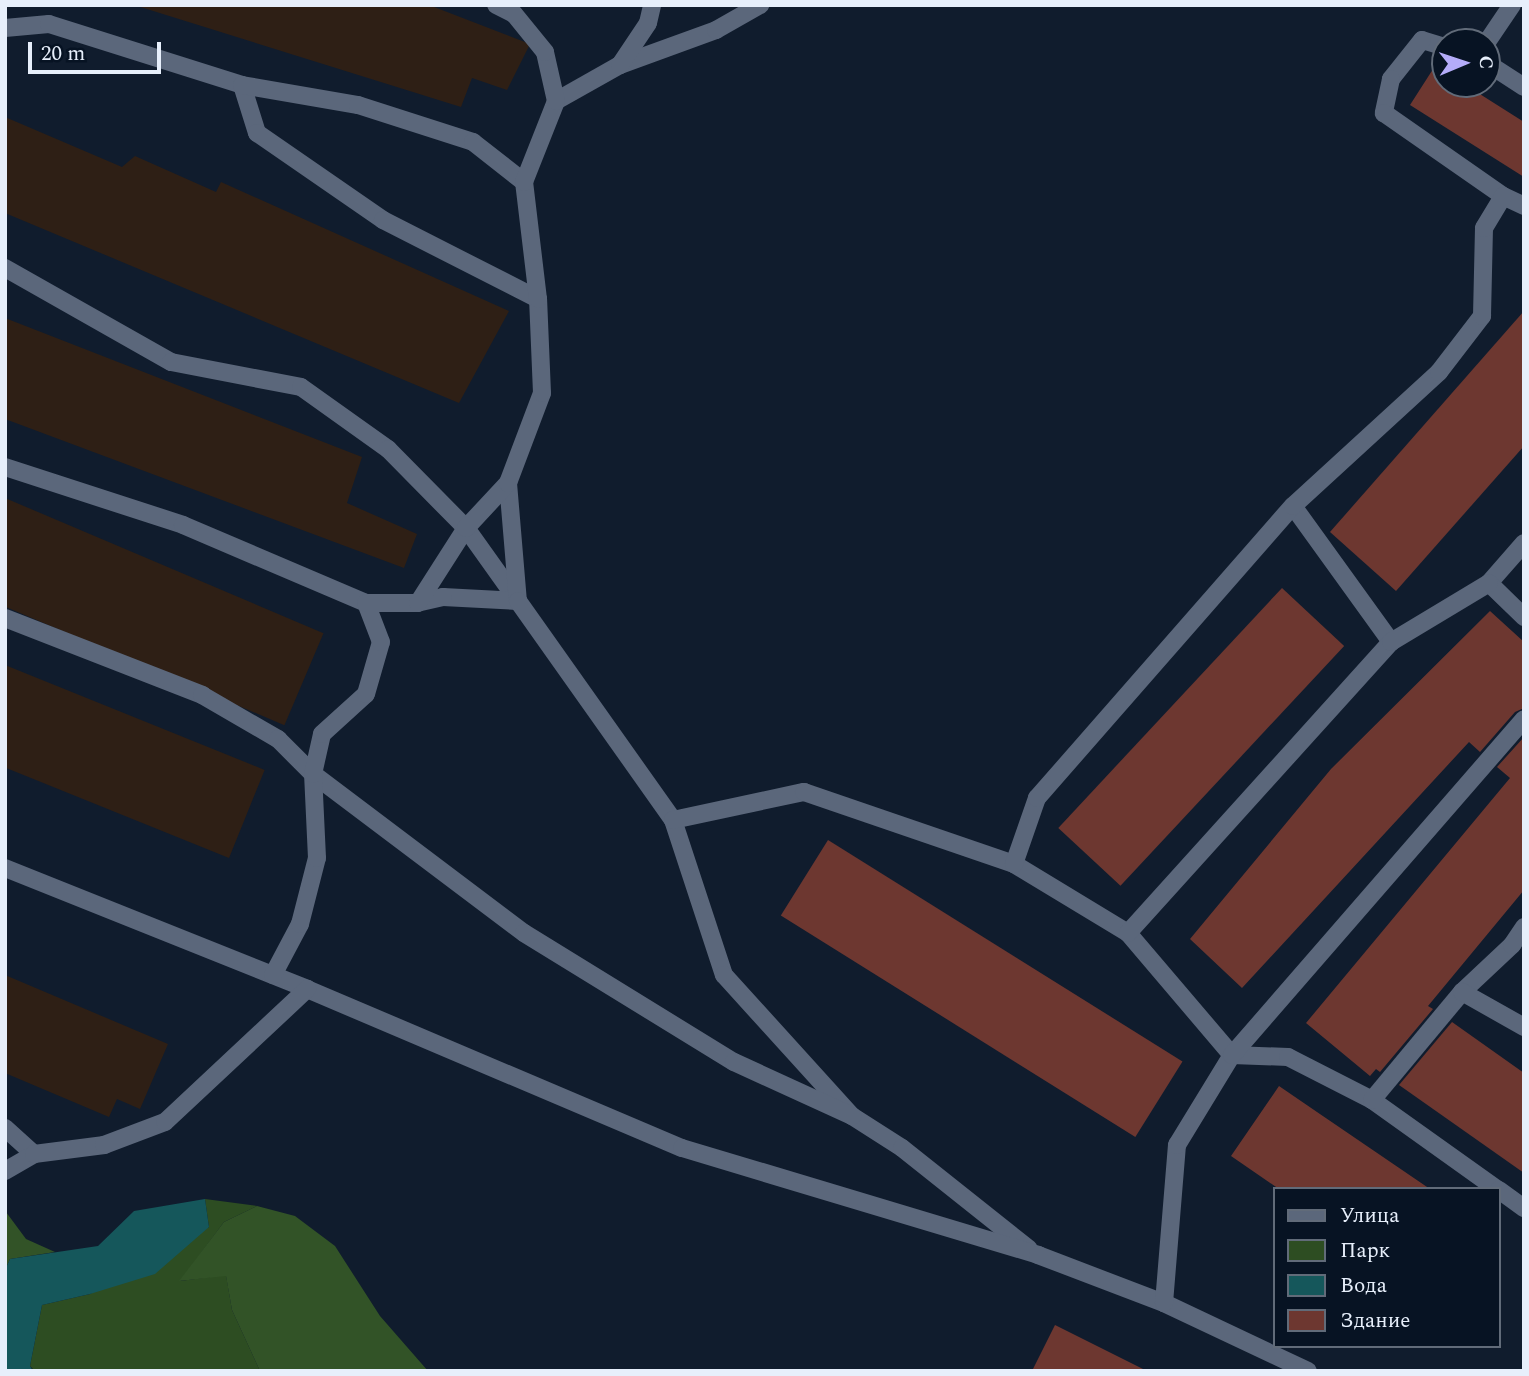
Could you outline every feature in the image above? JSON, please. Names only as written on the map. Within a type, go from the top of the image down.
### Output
[{"type":"street","points":[[418,603],[466,528],[508,483],[542,393],[538,299],[524,182],[556,101],[545,52],[514,14],[496,5]]},
{"type":"street","points":[[620,65],[648,23],[652,5]]},
{"type":"street","points":[[556,101],[620,65],[716,30],[760,5]]},
{"type":"street","points":[[1496,28],[1512,5]]},
{"type":"street","points":[[5,28],[49,24],[242,85],[358,105],[473,142],[524,182]]},
{"type":"street","points":[[1431,43],[1422,40],[1391,79],[1384,113],[1503,196],[1524,206]]},
{"type":"street","points":[[1501,72],[1524,87]]},
{"type":"street","points":[[242,85],[257,134],[383,220],[538,299]]},
{"type":"street","points":[[1014,864],[1037,798],[1293,506],[1439,372],[1482,316],[1484,228],[1503,196]]},
{"type":"street","points":[[5,268],[171,362],[301,387],[388,449],[466,528],[673,820],[724,975],[852,1116]]},
{"type":"street","points":[[5,467],[183,525],[366,603],[418,603],[443,597],[518,601]]},
{"type":"street","points":[[508,483],[518,601]]},
{"type":"street","points":[[1293,506],[1391,642]]},
{"type":"street","points":[[1128,933],[1391,642],[1489,583],[1524,543]]},
{"type":"street","points":[[1489,583],[1524,617]]},
{"type":"street","points":[[273,975],[300,923],[317,858],[313,774],[322,734],[366,694],[381,642],[366,603]]},
{"type":"street","points":[[5,618],[202,695],[278,740],[313,774],[524,933],[734,1062],[852,1116],[902,1148],[1038,1255]]},
{"type":"street","points":[[1164,1303],[1177,1145],[1232,1055],[1524,719]]},
{"type":"street","points":[[673,820],[804,792],[1014,864],[1128,933],[1232,1055],[1287,1057],[1372,1100],[1494,1187]]},
{"type":"street","points":[[5,868],[307,989],[682,1148],[1038,1255],[1164,1303],[1308,1371]]},
{"type":"street","points":[[1372,1100],[1462,992],[1512,944],[1524,927]]},
{"type":"street","points":[[5,1171],[34,1154],[104,1145],[165,1122],[307,989]]},
{"type":"street","points":[[1462,992],[1524,1027]]},
{"type":"street","points":[[5,1128],[34,1154]]},
{"type":"street","points":[[1501,1192],[1524,1208]]},
{"type":"shaded area","points":[[134,5],[429,5],[530,44],[507,90],[472,78],[461,107]]},
{"type":"shaded area","points":[[5,117],[122,167],[135,156],[216,192],[221,182],[509,311],[459,403],[5,213]]},
{"type":"shaded area","points":[[5,318],[362,457],[347,503],[417,534],[404,568],[5,419]]},
{"type":"shaded area","points":[[5,498],[323,633],[284,725],[5,607]]},
{"type":"shaded area","points":[[5,665],[265,770],[229,858],[5,767]]},
{"type":"shaded area","points":[[5,975],[168,1044],[140,1109],[117,1099],[109,1117],[5,1073]]},
{"type":"shaded area","points":[[257,1206],[295,1216],[335,1246],[380,1316],[428,1371],[260,1371],[232,1310],[226,1276],[179,1281],[224,1222]]},
{"type":"shaded area","points":[[6,1212],[26,1239],[55,1252],[10,1259],[5,1270]]},
{"type":"green space","points":[[205,1199],[257,1206],[224,1222],[180,1281],[226,1275],[232,1310],[260,1371],[35,1371],[30,1366],[42,1305],[90,1294],[209,1227]]},
{"type":"water","points":[[205,1199],[209,1227],[155,1274],[42,1305],[30,1366],[33,1371],[5,1371],[5,1270],[10,1259],[98,1246],[134,1211]]},
{"type":"building","points":[[1431,72],[1431,98],[1486,98],[1524,122],[1524,177],[1410,105]]},
{"type":"building","points":[[1524,311],[1524,446],[1396,591],[1330,532]]},
{"type":"building","points":[[1282,588],[1344,646],[1120,886],[1058,828]]},
{"type":"building","points":[[1490,611],[1524,642],[1524,708],[1515,712],[1480,752],[1469,742],[1242,988],[1190,939],[1331,769]]},
{"type":"building","points":[[1524,737],[1524,890],[1428,1006],[1433,1009],[1380,1072],[1376,1069],[1370,1076],[1306,1023],[1510,778],[1497,767]]},
{"type":"building","points":[[828,840],[1182,1062],[1135,1137],[781,915]]},
{"type":"building","points":[[1452,1022],[1524,1073],[1524,1173],[1399,1085]]},
{"type":"building","points":[[1279,1086],[1427,1187],[1276,1187],[1231,1156]]},
{"type":"building","points":[[1055,1325],[1147,1371],[1032,1371]]}]
